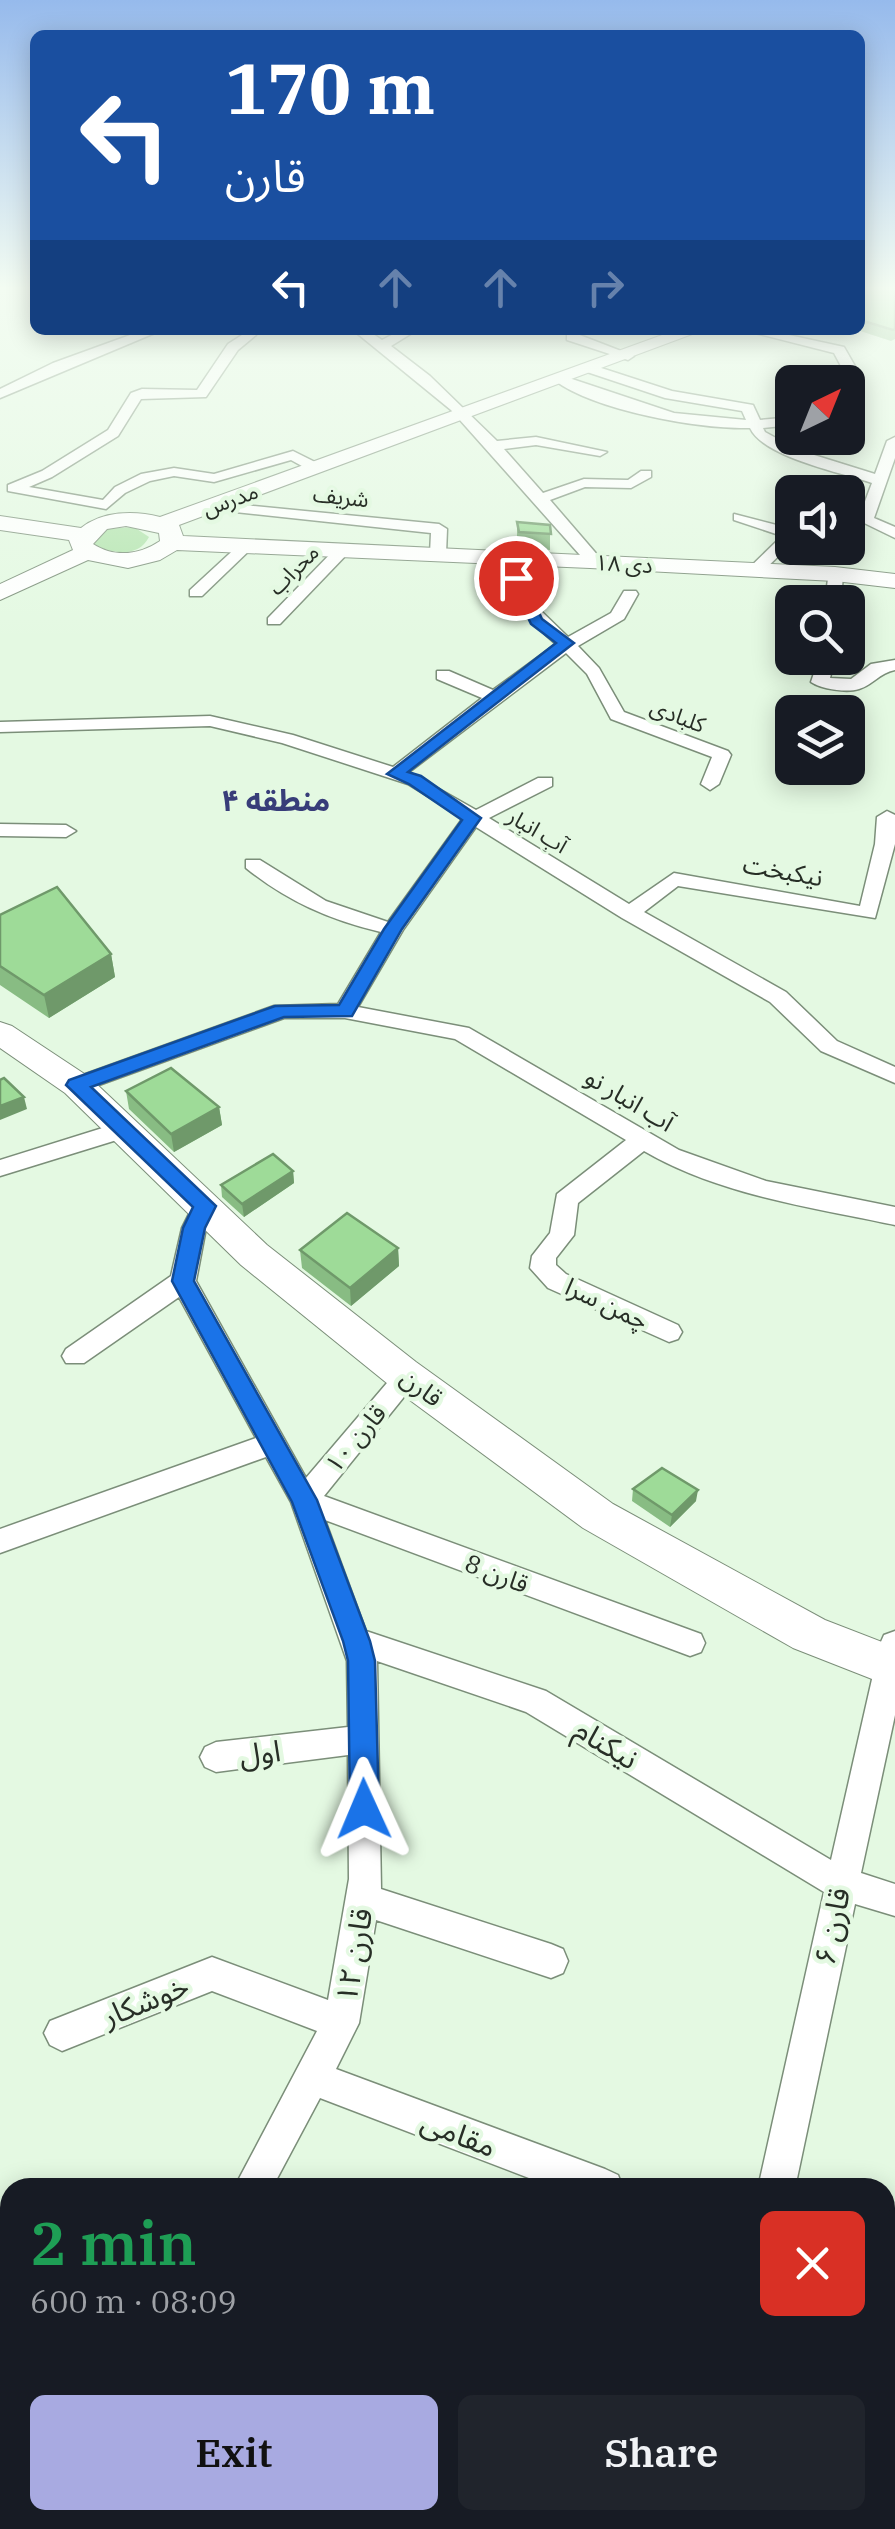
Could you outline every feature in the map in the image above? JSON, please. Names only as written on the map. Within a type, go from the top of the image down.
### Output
[{"type":"main road","name":"مدرس","points":[[0,523],[85,544],[112,560],[134,560],[162,552],[167,533],[212,506],[494,404]]},
{"type":"main road","name":"۱۸ دی","points":[[109,513],[139,519],[167,533],[246,546],[836,574],[895,581]]},
{"type":"main road","points":[[0,593],[85,544],[109,513]]},
{"type":"main road","name":"قارن","points":[[0,1033],[77,1085],[254,1255],[407,1376],[598,1516],[810,1634],[893,1659]]},
{"type":"street","points":[[7,490],[47,474],[113,434],[131,404]]},
{"type":"street","points":[[454,404],[594,561]]},
{"type":"street","points":[[630,404],[659,414],[753,426],[775,423]]},
{"type":"street","points":[[724,404],[748,408],[759,434],[793,453],[881,481]]},
{"type":"street","points":[[493,446],[536,441],[600,452]]},
{"type":"street","points":[[894,441],[866,520],[895,533]]},
{"type":"street","points":[[7,490],[109,513],[120,490],[174,472],[214,478],[292,455],[316,468]]},
{"type":"street","points":[[539,498],[584,483],[631,484],[646,474]]},
{"type":"street","name":"شریف","points":[[212,506],[440,529],[438,554]]},
{"type":"street","points":[[740,516],[775,528]]},
{"type":"street","points":[[196,593],[246,546]]},
{"type":"street","name":"محراب","points":[[274,621],[344,550]]},
{"type":"street","points":[[754,571],[775,551]]},
{"type":"street","points":[[515,557],[516,578],[536,621],[566,643]]},
{"type":"street","points":[[835,585],[836,574]]},
{"type":"street","points":[[395,774],[566,643],[618,616],[630,594]]},
{"type":"street","name":"کلبادی","points":[[566,643],[592,670],[616,715],[722,755],[710,784]]},
{"type":"street","points":[[822,675],[820,682],[855,685],[878,668],[895,666]]},
{"type":"street","points":[[444,675],[498,698]]},
{"type":"street","name":"آب انبار","points":[[0,727],[210,721],[287,740],[415,780],[630,914],[778,998],[829,1046],[895,1076]]},
{"type":"street","points":[[345,1011],[393,929],[472,818],[545,782]]},
{"type":"street","points":[[887,817],[890,845]]},
{"type":"street","points":[[0,830],[66,831]]},
{"type":"street","name":"نیکبخت","points":[[630,914],[674,879],[868,914],[890,845]]},
{"type":"street","points":[[253,864],[283,890],[306,902],[348,919],[393,929]]},
{"type":"street","name":"آب انبار نو","points":[[77,1085],[282,1011],[345,1011],[461,1033],[671,1156],[762,1189],[895,1216]]},
{"type":"street","points":[[0,1168],[124,1128]]},
{"type":"street","name":"چمن سرا","points":[[644,1138],[566,1200],[562,1235],[544,1256],[543,1268],[558,1281],[669,1332]]},
{"type":"street","points":[[75,1356],[183,1281],[194,1228],[205,1206]]},
{"type":"street","name":"قارن ۱۲","points":[[183,1281],[304,1500],[362,1661],[366,1879],[341,2023],[258,2178]]},
{"type":"street","name":"قارن ١٠","points":[[304,1500],[407,1376]]},
{"type":"street","points":[[0,1540],[272,1444]]},
{"type":"street","name":"قارن 8","points":[[304,1500],[690,1643]]},
{"type":"street","name":"نیکنام","points":[[356,1641],[535,1700],[840,1883],[895,1900]]},
{"type":"street","name":"قارن ۶","points":[[778,2178],[840,1883],[893,1659]]},
{"type":"street","name":"اول","points":[[216,1757],[363,1739]]},
{"type":"street","points":[[362,1899],[551,1961]]},
{"type":"street","name":"خوشکار","points":[[62,2033],[212,1974],[341,2023]]},
{"type":"street","name":"مقامی","points":[[313,2078],[578,2178]]},
{"type":"green space","points":[[134,527],[149,537],[138,549],[115,552],[91,544],[106,529]]},
{"type":"building","points":[[517,522],[550,525],[551,534],[519,532]]},
{"type":"building","points":[[530,558],[551,559],[552,564],[531,562]]},
{"type":"building","points":[[57,887],[111,954],[44,995],[0,966],[0,915]]},
{"type":"building","points":[[171,1068],[219,1107],[171,1134],[126,1091]]},
{"type":"building","points":[[4,1078],[24,1097],[0,1106],[0,1080]]},
{"type":"building","points":[[273,1154],[293,1171],[242,1204],[221,1185]]},
{"type":"building","points":[[347,1213],[398,1248],[350,1288],[300,1250]]},
{"type":"building","points":[[662,1468],[698,1490],[672,1515],[633,1489]]},
{"type":"district","name":"منطقه ۴","points":[[276,799]]},
{"type":"route","points":[[364,1809],[362,1661],[356,1641],[304,1500],[183,1281],[194,1228],[205,1206],[77,1085],[282,1011],[345,1011],[393,929],[472,818],[415,780],[395,774],[566,643],[536,621],[516,578]]}]
